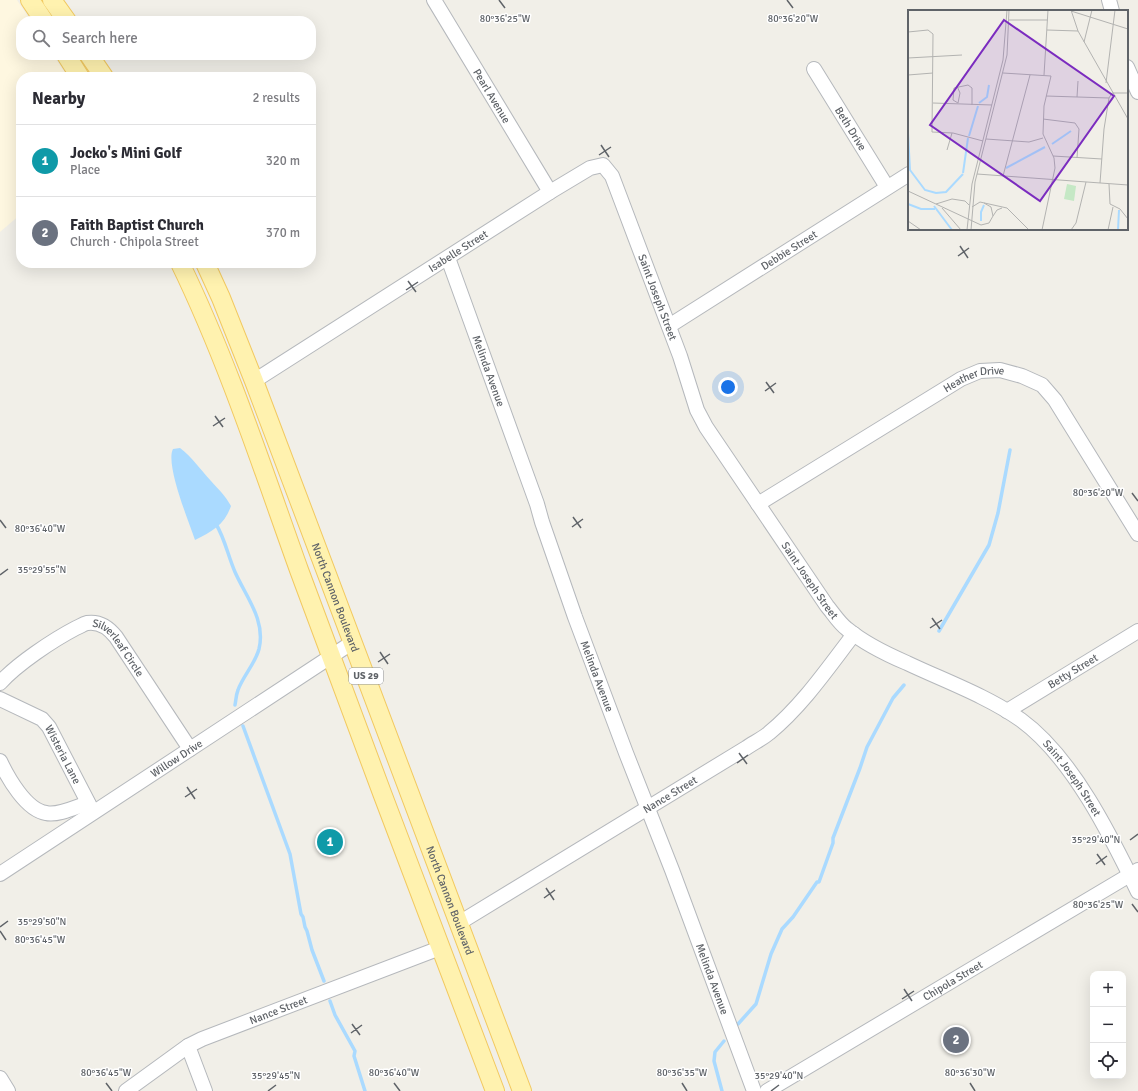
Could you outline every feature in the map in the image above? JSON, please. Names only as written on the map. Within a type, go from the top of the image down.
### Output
[{"type":"main road","points":[[30,0],[41,16]]},
{"type":"main road","points":[[52,0],[63,16]]},
{"type":"main road","points":[[69,60],[77,72]]},
{"type":"main road","points":[[92,60],[101,72]]},
{"type":"main road","name":"US 29","points":[[182,268],[230,380],[262,464],[332,656],[351,713],[494,1091]]},
{"type":"main road","name":"North Cannon Boulevard","points":[[207,268],[221,298],[254,381],[522,1091]]},
{"type":"street","name":"Pearl Avenue","points":[[434,0],[550,192]]},
{"type":"street","points":[[1109,0],[1112,10]]},
{"type":"street","name":"Beth Drive","points":[[814,69],[887,187]]},
{"type":"street","points":[[1128,70],[1138,92]]},
{"type":"street","name":"Isabelle Street","points":[[254,381],[550,192],[590,168],[603,165]]},
{"type":"street","name":"Saint Joseph Street","points":[[603,165],[612,176],[680,356],[697,410],[706,427],[827,606],[845,628],[875,649],[975,694],[1022,720],[1038,734],[1061,759],[1080,786],[1134,872],[1138,892]]},
{"type":"street","name":"Debbie Street","points":[[669,326],[908,175]]},
{"type":"street","name":"Melinda Avenue","points":[[448,258],[537,504],[575,617],[754,1091]]},
{"type":"street","name":"Heather Drive","points":[[758,504],[960,379],[980,371],[1000,370],[1022,376],[1042,385],[1056,400],[1138,534]]},
{"type":"street","name":"Silverleaf Circle","points":[[0,683],[4,678],[36,653],[68,632],[87,623],[98,623],[109,628],[116,637],[190,749]]},
{"type":"street","name":"Betty Street","points":[[1007,712],[1138,631]]},
{"type":"street","name":"Nance Street","points":[[459,923],[769,733],[788,715],[814,686],[854,634]]},
{"type":"street","name":"Willow Drive","points":[[0,874],[90,808],[190,749],[353,642]]},
{"type":"street","name":"Wisteria Lane","points":[[0,699],[42,719],[50,727],[90,808]]},
{"type":"street","points":[[0,761],[12,784],[33,808],[46,813],[90,808]]},
{"type":"street","name":"Chipola Street","points":[[767,1091],[1134,872]]},
{"type":"street","name":"Nance Street","points":[[126,1091],[188,1046],[202,1038],[440,948]]},
{"type":"street","points":[[188,1046],[205,1091]]},
{"type":"street","points":[[0,1078],[8,1091]]},
{"type":"shaded area","points":[[0,0],[17,0],[28,16],[16,16],[16,60],[56,60],[65,72],[16,72],[16,218],[0,232]]},
{"type":"water","points":[[180,448],[192,459],[222,493],[231,506],[225,518],[217,527],[195,540],[172,467],[171,456],[173,449]]},
{"type":"waterway","points":[[939,631],[989,545],[998,513],[1010,450]]},
{"type":"waterway","points":[[216,524],[235,572],[254,609],[260,628],[259,649],[255,660],[240,685],[235,705]]},
{"type":"waterway","points":[[738,1024],[756,1004],[771,954],[782,929],[793,917],[817,882],[819,882],[833,843],[833,838],[867,747],[893,698],[904,685]]},
{"type":"waterway","points":[[243,726],[290,854],[301,914],[312,950],[324,981]]},
{"type":"waterway","points":[[330,1001],[335,1015],[355,1051],[354,1056],[365,1091]]},
{"type":"waterway","points":[[722,1091],[714,1061],[715,1052],[724,1041]]},
{"type":"place","name":"Jocko's Mini Golf","points":[[330,842]]},
{"type":"place","name":"Faith Baptist Church","points":[[956,1040]]}]
